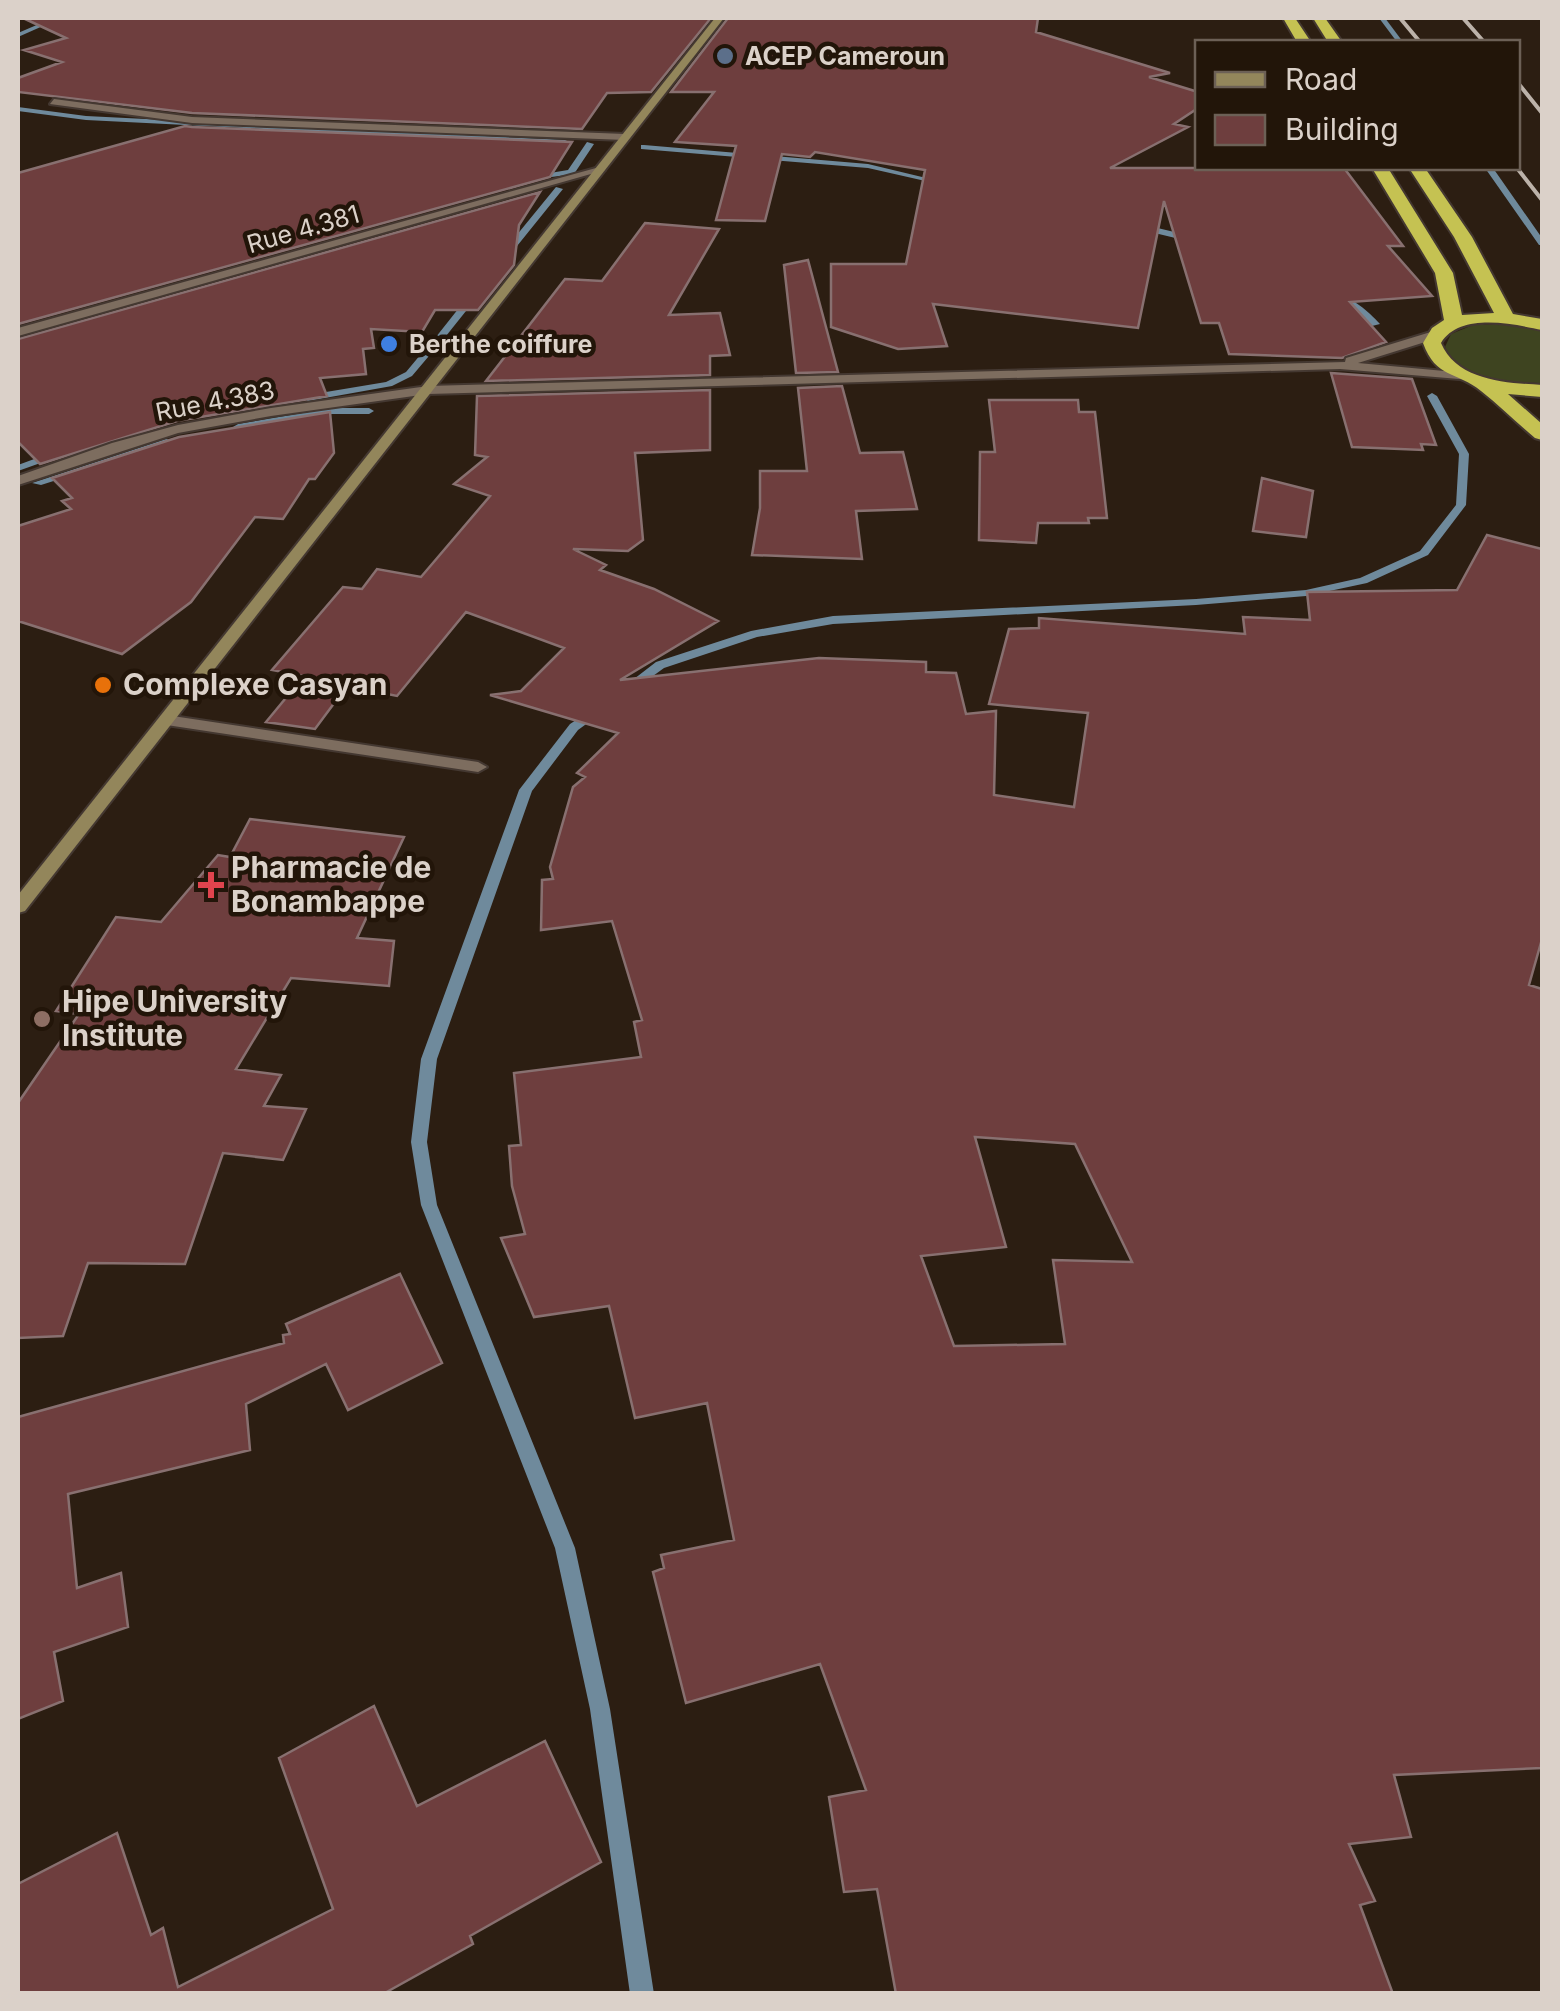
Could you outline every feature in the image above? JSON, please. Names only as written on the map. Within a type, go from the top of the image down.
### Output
[{"type":"highway","points":[[1289,18],[1303,40]]},
{"type":"highway","points":[[1319,18],[1334,40]]},
{"type":"highway","points":[[1381,170],[1444,274],[1454,323]]},
{"type":"highway","points":[[1418,170],[1463,238],[1506,318]]},
{"type":"highway","points":[[1542,324],[1506,318],[1454,323],[1434,335],[1433,352],[1542,434]]},
{"type":"highway","points":[[1475,380],[1542,391]]},
{"type":"main road","points":[[18,907],[719,18]]},
{"type":"street","points":[[54,102],[192,120],[625,138]]},
{"type":"street","name":"Rue 4.381","points":[[18,332],[600,170]]},
{"type":"street","points":[[1340,365],[1434,335]]},
{"type":"street","points":[[1340,365],[1475,380]]},
{"type":"street","name":"Rue 4.383","points":[[18,481],[103,449],[178,430],[300,407],[428,390],[1340,365]]},
{"type":"street","points":[[166,720],[478,767]]},
{"type":"green space","points":[[1507,324],[1542,330],[1542,383],[1474,373],[1462,367],[1445,347],[1451,334],[1473,325]]},
{"type":"building","points":[[23,18],[711,18],[651,92],[607,93],[582,129],[192,113],[18,92],[18,78],[62,62],[24,50],[66,38]]},
{"type":"building","points":[[728,18],[1038,18],[1036,32],[1170,73],[1149,77],[1195,91],[1195,110],[1174,124],[1188,127],[1110,168],[1346,170],[1403,246],[1388,246],[1432,296],[1350,302],[1386,342],[1342,358],[1229,354],[1219,323],[1201,323],[1164,201],[1138,328],[933,304],[947,346],[898,349],[831,327],[831,264],[906,264],[925,170],[815,152],[810,157],[782,154],[765,221],[716,220],[736,146],[675,142],[714,92],[671,92]]},
{"type":"building","points":[[185,126],[572,142],[550,177],[18,324],[18,173]]},
{"type":"building","points":[[540,192],[519,225],[514,265],[478,310],[435,310],[422,332],[371,329],[374,348],[363,349],[366,374],[320,378],[327,396],[177,421],[40,464],[18,442],[18,339]]},
{"type":"building","points":[[645,223],[719,229],[669,315],[720,313],[730,355],[710,356],[710,375],[486,381],[565,279],[602,281]]},
{"type":"building","points":[[808,260],[838,372],[796,373],[784,265]]},
{"type":"building","points":[[1331,373],[1412,379],[1436,445],[1421,444],[1423,450],[1352,447]]},
{"type":"building","points":[[842,386],[860,453],[903,452],[917,509],[856,511],[862,559],[752,555],[760,508],[760,471],[807,471],[798,388]]},
{"type":"building","points":[[710,390],[710,450],[635,453],[643,540],[628,551],[573,549],[606,565],[600,570],[654,589],[718,621],[620,680],[819,658],[926,662],[926,672],[956,673],[966,714],[996,711],[994,795],[1074,807],[1088,713],[989,704],[1009,629],[1039,628],[1039,618],[1245,634],[1243,617],[1310,620],[1307,592],[1457,590],[1487,535],[1542,549],[1542,939],[1529,985],[1542,989],[1542,1768],[1394,1775],[1411,1837],[1349,1844],[1375,1901],[1360,1905],[1393,1994],[896,1994],[877,1889],[844,1892],[829,1797],[866,1790],[820,1664],[686,1703],[653,1572],[664,1568],[661,1555],[734,1540],[707,1403],[635,1418],[609,1306],[534,1317],[501,1238],[525,1234],[512,1186],[509,1146],[521,1145],[514,1073],[641,1057],[634,1022],[642,1020],[612,921],[541,930],[542,880],[553,879],[550,867],[573,787],[585,777],[577,773],[618,733],[490,695],[521,691],[564,648],[466,612],[397,696],[347,686],[315,729],[266,722],[304,676],[272,670],[343,587],[362,589],[377,569],[421,577],[490,496],[454,484],[487,457],[475,455],[477,396]],"holes":[[[975,1137],[1075,1144],[1132,1262],[1053,1260],[1065,1344],[954,1346],[921,1256],[1006,1247]]]},
{"type":"building","points":[[989,400],[1078,400],[1079,412],[1095,412],[1107,518],[1088,518],[1089,523],[1038,523],[1036,543],[979,540],[980,452],[995,452]]},
{"type":"building","points":[[330,412],[334,453],[315,479],[309,479],[283,519],[255,517],[191,602],[122,654],[18,621],[18,526],[71,509],[62,501],[72,498],[52,478],[179,437]]},
{"type":"building","points":[[1262,478],[1313,491],[1306,537],[1253,531]]},
{"type":"building","points":[[250,819],[404,837],[357,938],[394,941],[389,986],[291,978],[236,1069],[281,1075],[264,1106],[306,1109],[283,1160],[223,1153],[185,1264],[88,1263],[63,1336],[18,1338],[18,1103],[79,1014],[56,1011],[116,917],[161,922],[218,855],[230,857]]},
{"type":"building","points":[[400,1274],[442,1363],[348,1410],[326,1364],[246,1404],[250,1450],[68,1494],[77,1588],[121,1573],[128,1627],[54,1652],[63,1701],[18,1719],[18,1417],[284,1343],[283,1335],[290,1334],[286,1324]]},
{"type":"building","points":[[374,1706],[417,1806],[545,1741],[601,1862],[470,1936],[473,1944],[383,1994],[18,1994],[18,1884],[117,1833],[151,1935],[163,1928],[178,1987],[333,1909],[279,1758]]},
{"type":"waterway","points":[[18,35],[58,18]]},
{"type":"waterway","points":[[1382,18],[1398,40]]},
{"type":"waterway","points":[[18,109],[86,118],[565,142]]},
{"type":"waterway","points":[[547,176],[571,172],[590,144]]},
{"type":"waterway","points":[[644,147],[868,166],[943,183]]},
{"type":"waterway","points":[[1490,170],[1542,243]]},
{"type":"waterway","points":[[506,254],[559,189]]},
{"type":"waterway","points":[[1141,227],[1192,239]]},
{"type":"waterway","points":[[435,344],[473,296]]},
{"type":"waterway","points":[[1338,298],[1361,310],[1375,324]]},
{"type":"waterway","points":[[308,398],[389,384],[409,374],[429,350]]},
{"type":"waterway","points":[[627,689],[660,665],[755,634],[833,620],[1196,602],[1306,593],[1363,581],[1424,553],[1461,505],[1464,454],[1432,396]]},
{"type":"waterway","points":[[238,427],[332,411],[369,411]]},
{"type":"waterway","points":[[37,483],[166,442]]},
{"type":"waterway","points":[[18,468],[56,454]]},
{"type":"waterway","points":[[596,711],[574,727],[526,790],[429,1059],[419,1142],[429,1205],[565,1548],[600,1709],[642,1994]]},
{"type":"railway","points":[[1400,18],[1418,40]]},
{"type":"railway","points":[[1463,18],[1482,40]]},
{"type":"railway","points":[[1520,86],[1542,113]]},
{"type":"railway","points":[[1519,170],[1542,200]]},
{"type":"place","name":"ACEP Cameroun","points":[[725,56]]},
{"type":"place","name":"Berthe coiffure","points":[[389,344]]},
{"type":"place","name":"Complexe Casyan","points":[[103,685]]},
{"type":"place","name":"Pharmacie de Bonambappe","points":[[211,885]]},
{"type":"place","name":"Hipe University Institute","points":[[42,1019]]}]
